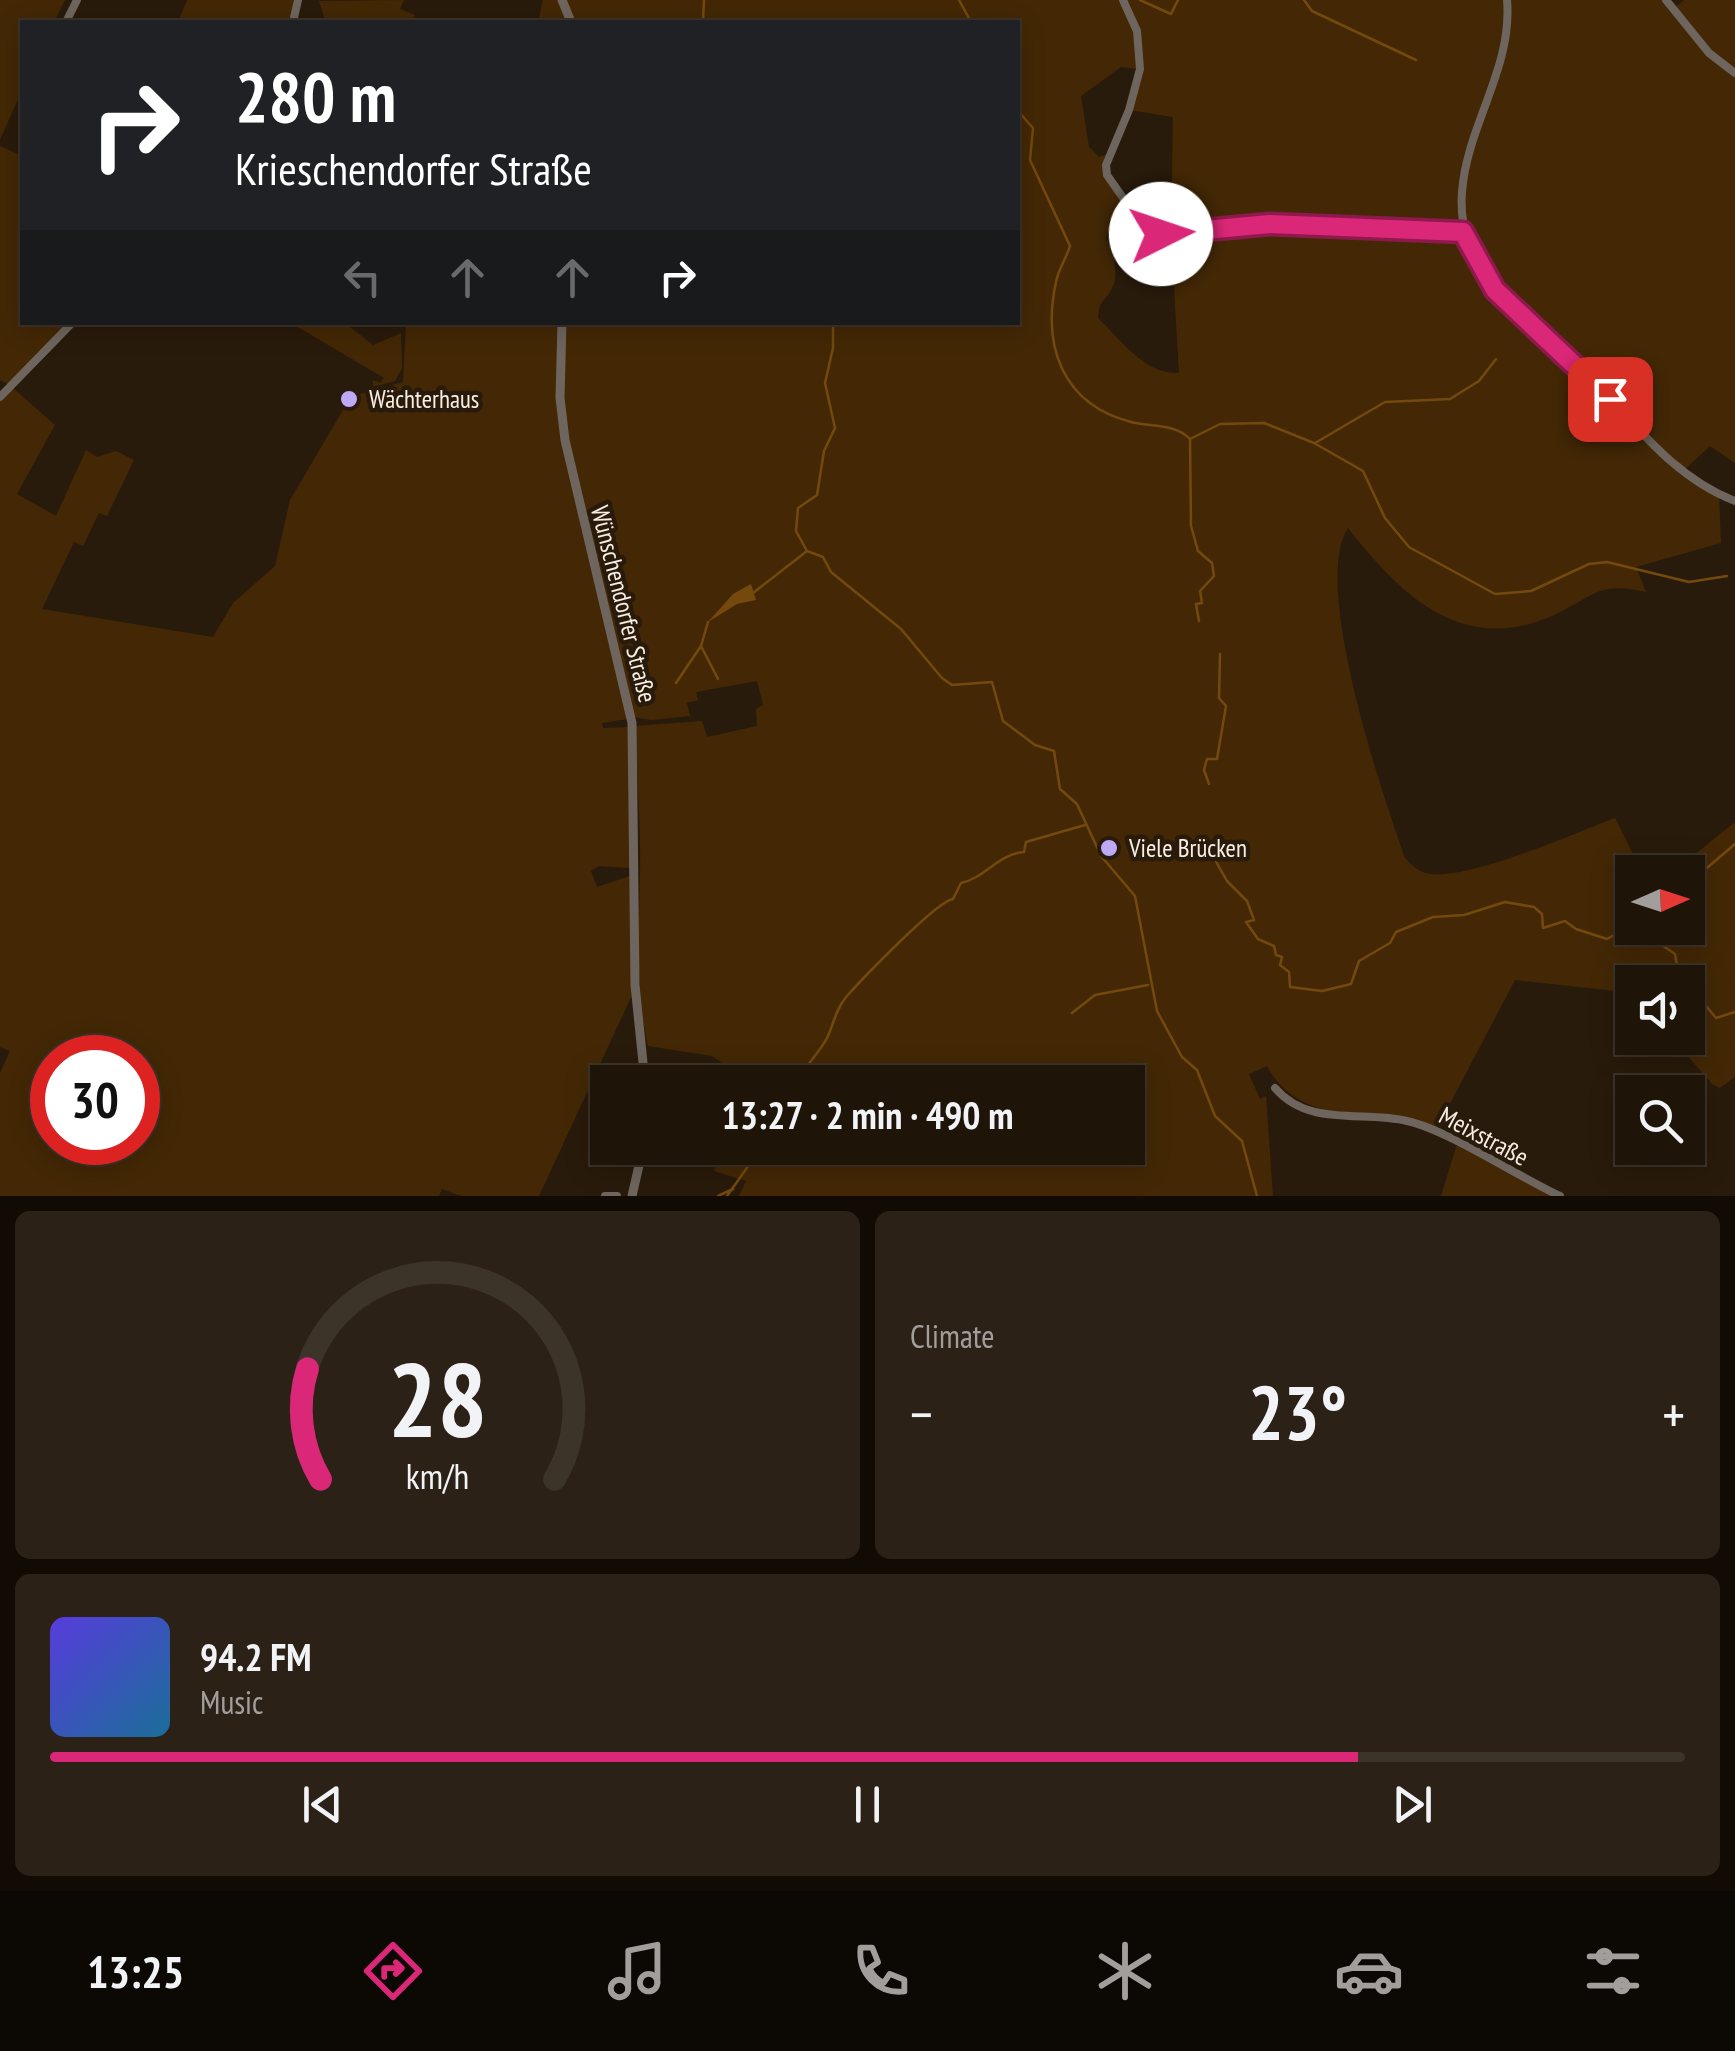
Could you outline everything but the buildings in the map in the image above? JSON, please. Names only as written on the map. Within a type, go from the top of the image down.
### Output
[{"type":"street","points":[[1123,0],[1136,32],[1140,69],[1129,110],[1106,164],[1108,176],[1140,222],[1161,234],[1270,224],[1463,232]]},
{"type":"street","points":[[1508,0],[1504,49],[1466,157],[1463,232],[1495,290],[1581,367],[1652,446],[1703,485],[1735,500]]},
{"type":"street","points":[[1666,0],[1709,53],[1735,74]]},
{"type":"street","points":[[0,397],[71,325]]},
{"type":"street","name":"Wünschendorfer Straße","points":[[562,325],[559,382],[565,440],[632,724],[635,957],[644,1065]]},
{"type":"street","name":"Meixstraße","points":[[1275,1088],[1294,1104],[1339,1118],[1387,1117],[1427,1127],[1560,1196]]},
{"type":"street","points":[[632,1196],[639,1165]]},
{"type":"street","points":[[605,1196],[617,1196]]},
{"type":"shaded area","points":[[0,0],[65,0],[55,20],[20,20],[20,95],[0,140]]},
{"type":"shaded area","points":[[187,0],[294,0],[291,20],[179,20]]},
{"type":"shaded area","points":[[404,0],[400,9],[415,15],[412,20],[325,20],[319,1]]},
{"type":"shaded area","points":[[543,0],[560,0],[567,20],[538,20]]},
{"type":"shaded area","points":[[565,0],[1666,0],[1674,8],[1684,0],[1735,0],[1735,463],[1710,446],[1684,470],[1719,495],[1721,543],[1636,567],[1646,592],[1606,589],[1554,615],[1521,626],[1490,628],[1462,623],[1412,596],[1348,528],[1339,556],[1338,594],[1344,640],[1367,740],[1405,858],[1420,871],[1449,874],[1471,869],[1523,854],[1615,818],[1635,855],[1615,855],[1615,945],[1705,945],[1705,855],[1694,855],[1735,822],[1735,1077],[1720,1088],[1687,1055],[1705,1055],[1705,965],[1615,965],[1615,991],[1515,980],[1435,1132],[1320,1108],[1300,1100],[1282,1086],[1267,1066],[1249,1074],[1260,1099],[1266,1096],[1273,1196],[739,1196],[746,1181],[714,1171],[717,1165],[1145,1165],[1145,1065],[725,1065],[712,1056],[648,1046],[639,982],[640,838],[635,726],[702,721],[707,737],[757,726],[756,709],[763,705],[757,681],[696,692],[698,700],[687,703],[690,716],[651,720],[634,717],[573,466],[562,392],[565,325],[1020,325],[1020,20],[572,20]],"holes":[[[1121,67],[1139,69],[1129,110],[1173,117],[1171,234],[1179,373],[1144,362],[1098,318],[1115,275],[1106,237],[1124,202],[1106,165],[1107,154],[1099,157],[1089,147],[1081,96]]]},
{"type":"shaded area","points":[[0,146],[20,155],[20,325],[69,325],[9,385],[0,380]]},
{"type":"shaded area","points":[[294,325],[348,325],[373,345],[401,333],[402,368],[395,381],[373,387],[373,380],[380,383],[384,378]]},
{"type":"shaded area","points":[[406,325],[559,325],[557,403],[628,719],[602,723],[603,728],[629,727],[630,868],[599,866],[591,871],[597,887],[633,875],[633,993],[600,1065],[590,1065],[590,1086],[539,1196],[461,1196],[442,1189],[439,1196],[0,1196],[0,1073],[10,1051],[0,1047],[0,401],[13,388],[55,425],[17,494],[56,516],[86,450],[97,457],[116,451],[134,460],[107,516],[99,513],[83,546],[74,542],[42,609],[213,637],[233,603],[275,566],[290,500],[343,410],[356,395],[403,382]]},
{"type":"shaded area","points":[[751,584],[756,600],[737,604],[708,622],[733,594]]},
{"type":"shaded area","points":[[1457,1144],[1560,1196],[1441,1196]]},
{"type":"waterway","points":[[703,20],[704,0]]},
{"type":"waterway","points":[[959,0],[970,20]]},
{"type":"waterway","points":[[1140,0],[1171,14],[1178,0]]},
{"type":"waterway","points":[[1304,0],[1312,11],[1416,60]]},
{"type":"waterway","points":[[1020,113],[1033,128],[1030,160],[1070,246],[1057,278],[1052,306],[1055,350],[1062,369],[1088,402],[1107,413],[1131,422],[1170,428],[1190,439],[1191,526],[1198,551],[1212,563],[1214,576],[1200,591],[1202,603],[1196,604],[1199,621]]},
{"type":"waterway","points":[[833,325],[833,348],[825,383],[835,428],[824,451],[817,495],[798,508],[796,531],[807,551],[823,557],[831,572],[901,629],[942,678],[952,685],[992,682],[1003,721],[1035,745],[1054,751],[1060,789],[1077,804],[1101,856],[1135,896],[1157,1011],[1182,1057],[1197,1070],[1215,1116],[1242,1141],[1257,1196]]},
{"type":"waterway","points":[[1315,443],[1385,402],[1450,399],[1479,381],[1496,359]]},
{"type":"waterway","points":[[1190,439],[1220,424],[1264,423],[1314,443],[1363,471],[1385,518],[1409,547],[1495,594],[1531,591],[1589,564],[1607,562],[1689,582],[1727,576]]},
{"type":"waterway","points":[[753,593],[807,551]]},
{"type":"waterway","points":[[676,683],[701,646],[708,622]]},
{"type":"waterway","points":[[701,646],[718,679]]},
{"type":"waterway","points":[[1209,784],[1204,770],[1207,759],[1217,759],[1226,706],[1219,698],[1220,654]]},
{"type":"waterway","points":[[808,1065],[827,1038],[847,996],[917,926],[953,899],[961,883],[1007,857],[1024,852],[1026,842],[1085,825]]},
{"type":"waterway","points":[[1216,838],[1210,851],[1227,881],[1247,901],[1254,920],[1246,922],[1258,939],[1274,946],[1276,955],[1282,957],[1280,965],[1289,972],[1290,987],[1322,991],[1351,984],[1359,961],[1390,943],[1396,932],[1433,917],[1464,915],[1505,902],[1534,907],[1542,914],[1543,928],[1565,921],[1576,929],[1607,939],[1615,935]]},
{"type":"waterway","points":[[1705,870],[1735,844]]},
{"type":"waterway","points":[[1662,945],[1675,954],[1678,972],[1716,1018],[1735,1012]]},
{"type":"waterway","points":[[1072,1013],[1095,995],[1148,985]]},
{"type":"waterway","points":[[727,1196],[749,1165]]},
{"type":"waterway","points":[[718,1196],[733,1189]]},
{"type":"place","name":"Wächterhaus","points":[[349,399]]},
{"type":"place","name":"Viele Brücken","points":[[1109,848]]},
{"type":"route","points":[[1161,234],[1270,224],[1463,232],[1495,290],[1581,367],[1610,399]]}]
